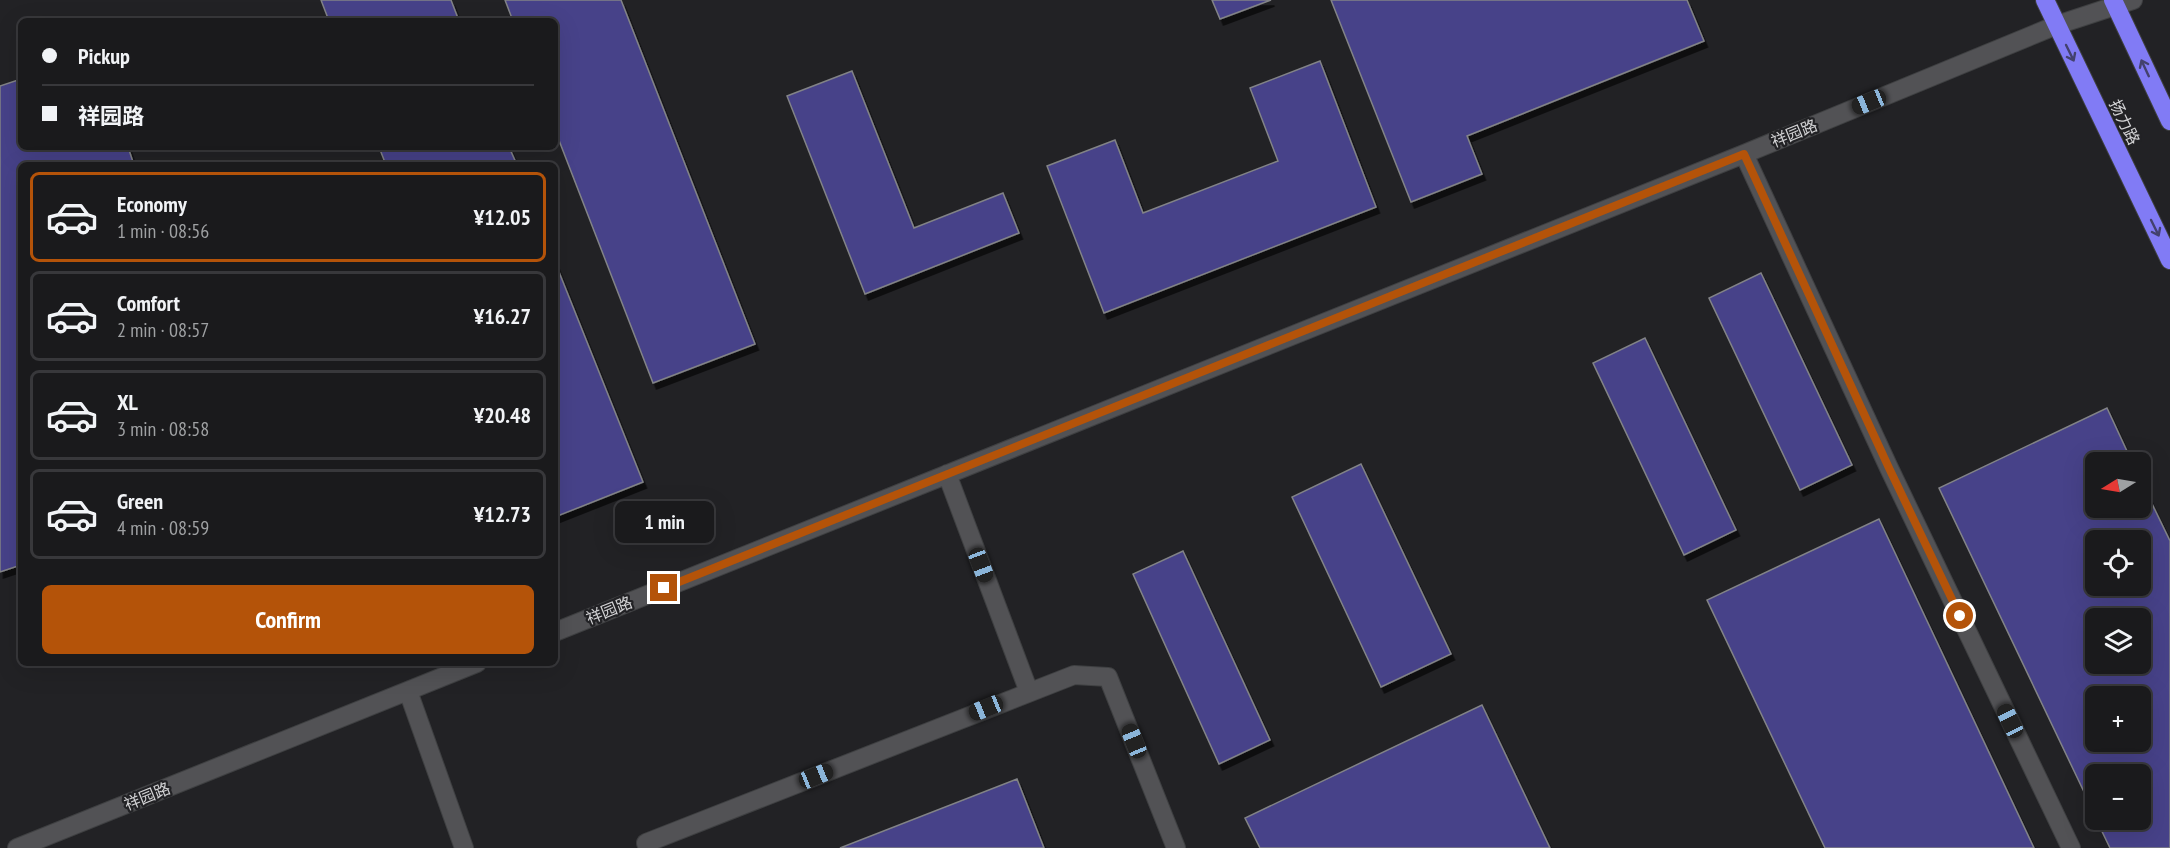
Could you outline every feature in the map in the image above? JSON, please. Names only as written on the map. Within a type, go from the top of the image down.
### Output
[{"type":"highway","name":"扬力路","points":[[2045,0],[2170,260]]},
{"type":"highway","points":[[2120,2],[2170,121]]},
{"type":"street","name":"祥园路","points":[[558,631],[1744,154],[2057,25],[2120,2]]},
{"type":"street","points":[[1744,154],[1889,468],[2071,848]]},
{"type":"street","points":[[947,474],[1029,692]]},
{"type":"street","name":"祥园路","points":[[17,848],[470,666]]},
{"type":"street","points":[[648,848],[646,843],[1074,675],[1108,677],[1176,848]]},
{"type":"street","points":[[408,691],[464,848]]},
{"type":"building","points":[[321,0],[451,0],[458,18],[328,18]]},
{"type":"building","points":[[505,0],[621,0],[755,344],[653,383],[558,138],[558,18],[512,18]]},
{"type":"building","points":[[1212,0],[1271,0],[1220,19]]},
{"type":"building","points":[[1331,0],[1687,0],[1704,41],[1467,136],[1482,174],[1411,202]]},
{"type":"building","points":[[1320,61],[1376,207],[1104,313],[1047,166],[1115,140],[1143,213],[1278,161],[1250,88]]},
{"type":"building","points":[[852,71],[914,228],[1003,193],[1019,233],[865,294],[787,96]]},
{"type":"building","points":[[18,80],[18,150],[129,150],[133,162],[18,162],[18,566],[0,572],[0,86]]},
{"type":"building","points":[[380,150],[510,150],[516,162],[385,162]]},
{"type":"building","points":[[558,270],[643,482],[558,516]]},
{"type":"building","points":[[1761,273],[1852,465],[1800,490],[1709,298]]},
{"type":"building","points":[[1645,338],[1736,530],[1684,555],[1593,363]]},
{"type":"building","points":[[2107,408],[2127,452],[2085,452],[2085,518],[2151,518],[2151,502],[2170,541],[2170,848],[2110,848],[2101,830],[2151,830],[2151,764],[2085,764],[2085,794],[1939,488]]},
{"type":"building","points":[[1361,464],[1451,654],[1381,687],[1292,497]]},
{"type":"building","points":[[1879,519],[2034,848],[1825,848],[1707,600]]},
{"type":"building","points":[[1183,551],[1270,740],[1219,764],[1133,574]]},
{"type":"building","points":[[1482,705],[1550,848],[1260,848],[1245,818]]},
{"type":"building","points":[[1017,779],[1044,848],[840,848]]},
{"type":"route","points":[[664,588],[1744,154],[1960,616]]}]
